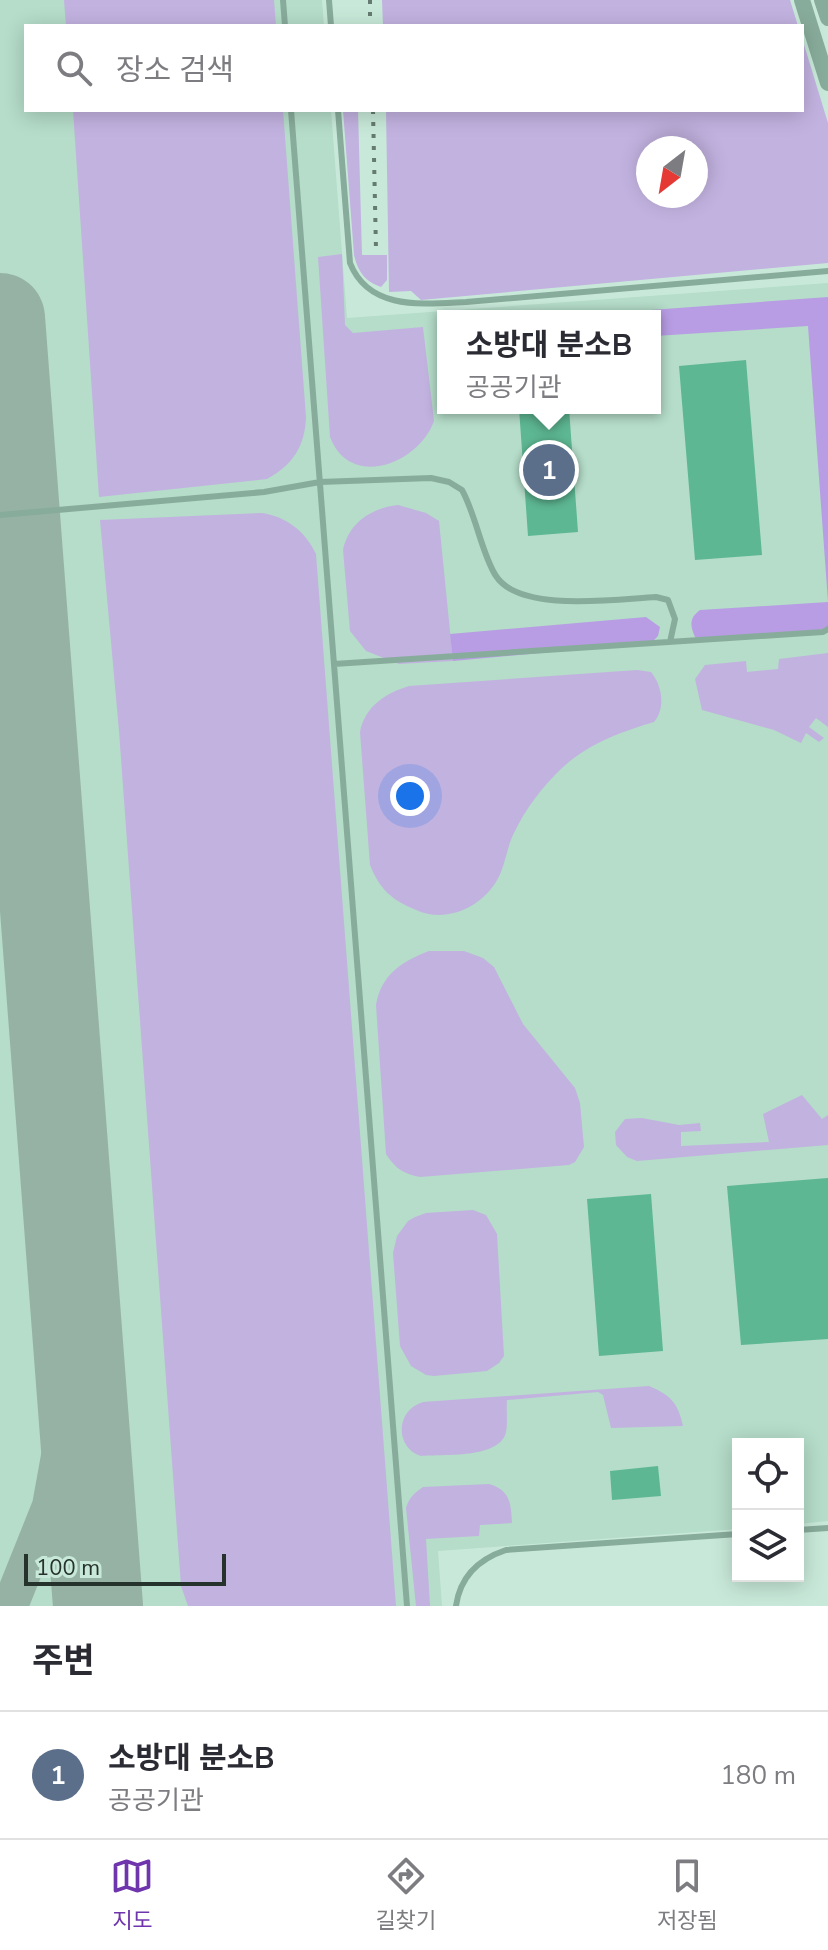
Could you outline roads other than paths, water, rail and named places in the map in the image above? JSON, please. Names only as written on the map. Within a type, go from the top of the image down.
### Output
[{"type":"street","points":[[802,0],[828,83]]},
{"type":"street","points":[[822,0],[828,18]]},
{"type":"lane","points":[[283,0],[285,24]]},
{"type":"lane","points":[[329,0],[331,24]]},
{"type":"lane","points":[[291,112],[407,1606]]},
{"type":"lane","points":[[338,112],[350,263],[355,276],[364,286],[384,299],[422,304],[466,302],[828,271]]},
{"type":"lane","points":[[0,515],[264,492],[320,482],[431,478],[449,482],[462,490],[495,575],[508,589],[544,600],[656,597],[668,600],[675,619],[670,642]]},
{"type":"lane","points":[[334,664],[823,632],[828,629]]},
{"type":"lane","points":[[804,1530],[828,1528]]},
{"type":"lane","points":[[456,1606],[466,1577],[479,1563],[506,1550],[732,1534]]},
{"type":"railway","points":[[370,0],[370,24]]},
{"type":"railway","points":[[373,112],[376,250]]},
{"type":"place","name":"소방대 분소B","points":[[549,470]]}]
